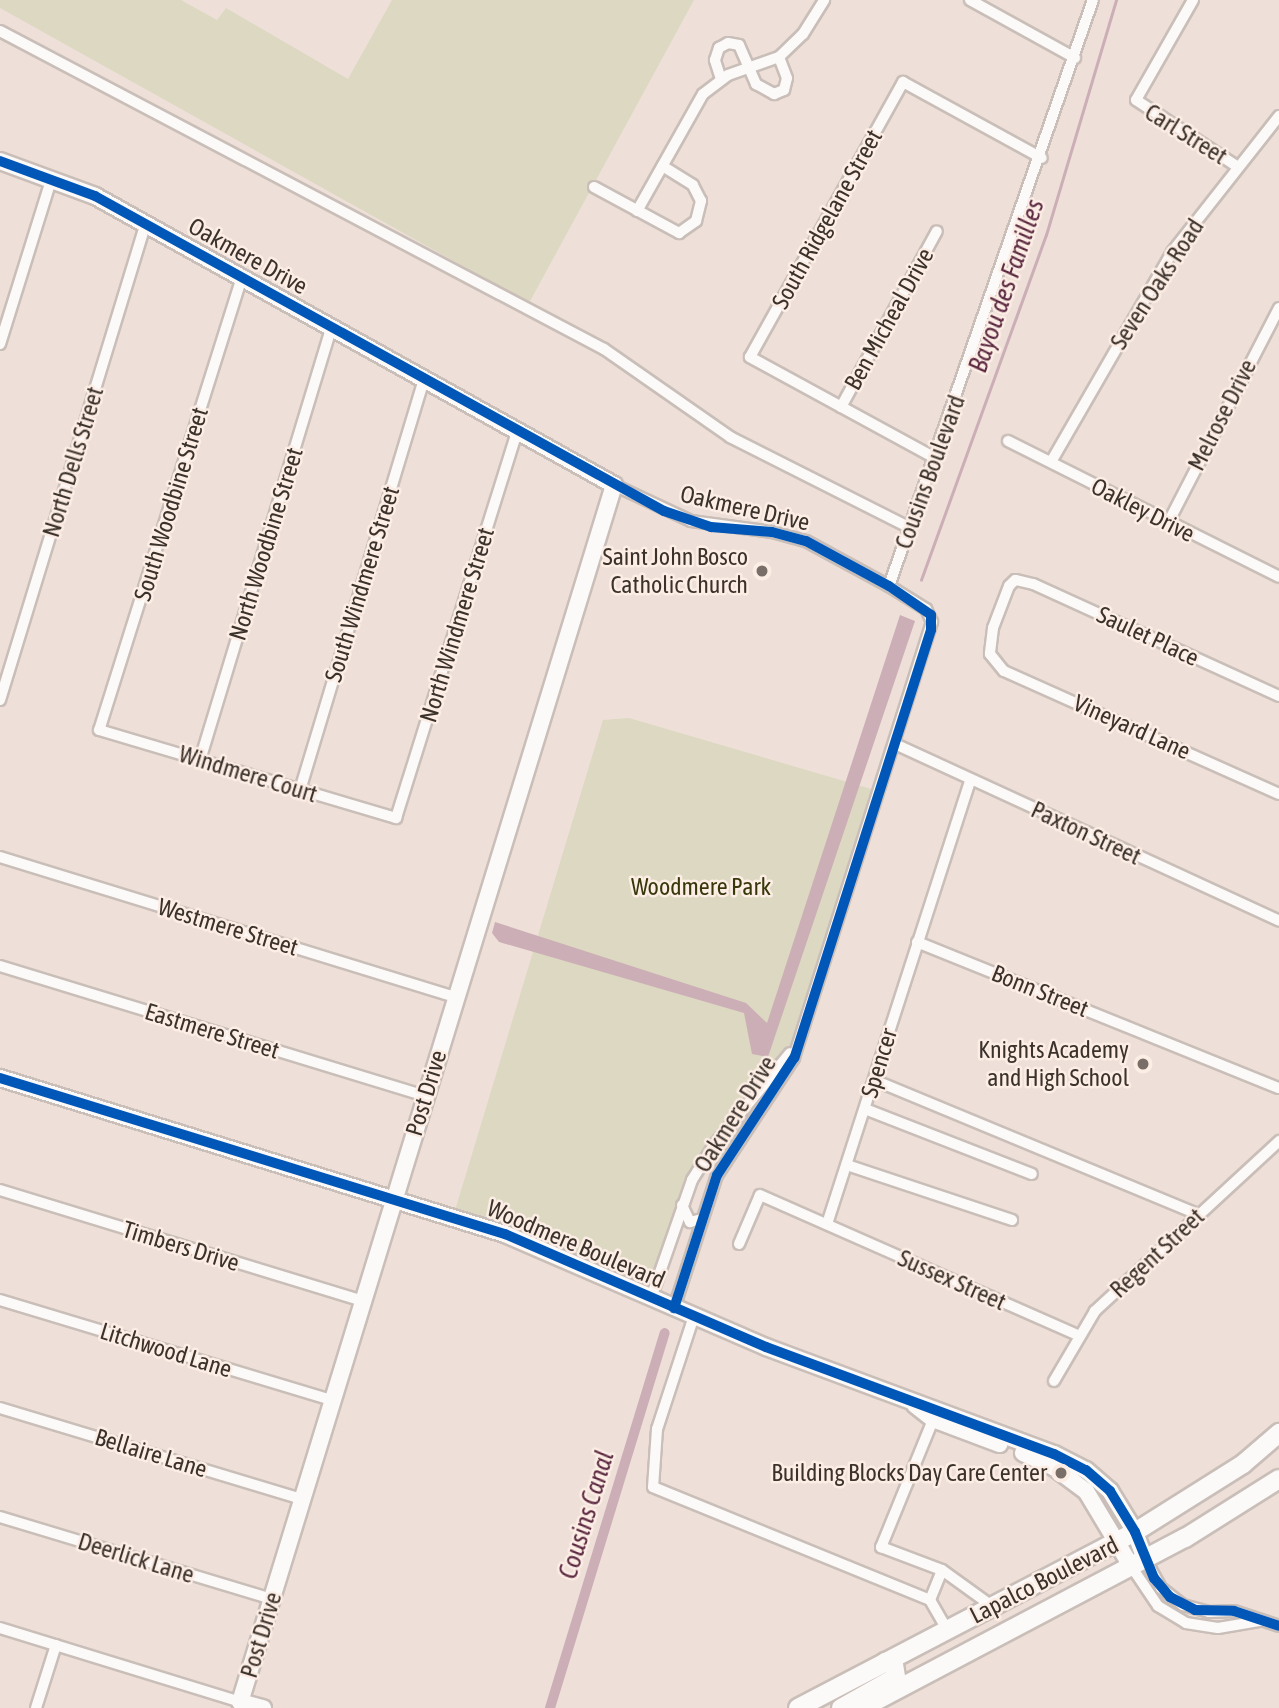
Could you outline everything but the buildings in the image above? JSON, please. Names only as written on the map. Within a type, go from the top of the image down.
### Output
[{"type":"main road","name":"Lapalco Boulevard","points":[[798,1708],[1135,1532],[1243,1464],[1279,1433]]},
{"type":"main road","name":"Lapalco Boulevard","points":[[862,1708],[1138,1563],[1279,1479]]},
{"type":"main road","points":[[928,1673],[919,1662],[925,1648],[993,1614],[1023,1591]]},
{"type":"main road","points":[[841,1708],[897,1677],[894,1665],[886,1662]]},
{"type":"street","points":[[637,211],[695,106],[721,79],[779,57],[803,34],[824,0]]},
{"type":"street","points":[[970,0],[1075,58]]},
{"type":"street","name":"Cousins Boulevard","points":[[890,586],[1042,158],[1093,0]]},
{"type":"street","name":"Carl Street","points":[[1193,0],[1136,100],[1238,167]]},
{"type":"street","points":[[0,32],[604,349],[730,437],[910,528]]},
{"type":"street","points":[[721,79],[715,60],[719,48],[728,43],[739,46],[756,84],[774,94],[784,90],[786,78],[779,57]]},
{"type":"street","name":"South Ridgelane Street","points":[[841,407],[750,357],[903,82],[1042,158]]},
{"type":"street","name":"Seven Oaks Road","points":[[1051,462],[1172,252],[1279,116]]},
{"type":"street","name":"Oakmere Drive","points":[[0,161],[52,177],[146,223],[614,485],[691,521],[788,535],[890,586],[926,609],[932,622],[800,1036],[788,1069],[727,1157],[702,1219],[674,1308]]},
{"type":"street","points":[[594,187],[679,233],[696,221],[701,201],[693,185],[662,166]]},
{"type":"street","points":[[0,344],[52,177]]},
{"type":"street","name":"North Dells Street","points":[[0,700],[146,223]]},
{"type":"street","name":"Ben Micheal Drive","points":[[841,407],[937,231]]},
{"type":"street","name":"South Woodbine Street","points":[[100,730],[242,277]]},
{"type":"street","name":"Melrose Drive","points":[[1168,523],[1279,308]]},
{"type":"street","name":"North Woodbine Street","points":[[200,760],[331,328]]},
{"type":"street","name":"South Windmere Street","points":[[300,790],[424,379]]},
{"type":"street","points":[[841,407],[935,458]]},
{"type":"street","name":"North Windmere Street","points":[[396,818],[517,431]]},
{"type":"street","name":"Oakley Drive","points":[[1008,441],[1168,523],[1278,574]]},
{"type":"street","name":"Post Drive","points":[[240,1702],[614,485]]},
{"type":"street","name":"Saulet Place","points":[[990,654],[993,628],[1009,586],[1015,580],[1033,584],[1279,696]]},
{"type":"street","name":"Vineyard Lane","points":[[990,654],[1004,671],[1279,794]]},
{"type":"street","name":"Windmere Court","points":[[100,730],[396,818]]},
{"type":"street","name":"Paxton Street","points":[[895,744],[1279,921]]},
{"type":"street","name":"Spencer","points":[[827,1224],[970,780]]},
{"type":"street","name":"Westmere Street","points":[[0,857],[455,997]]},
{"type":"street","name":"Bonn Street","points":[[918,943],[1279,1088]]},
{"type":"street","name":"Eastmere Street","points":[[0,966],[425,1096]]},
{"type":"street","name":"Oakmere Drive","points":[[651,1298],[682,1205],[702,1163],[766,1088],[800,1036]]},
{"type":"street","name":"Woodmere Boulevard","points":[[0,1078],[505,1234],[674,1308],[935,1413],[1086,1470],[1110,1491],[1135,1532],[1138,1563]]},
{"type":"street","points":[[873,1080],[1198,1214]]},
{"type":"street","points":[[865,1109],[1032,1174]]},
{"type":"street","name":"Regent Street","points":[[1054,1381],[1077,1335],[1095,1311],[1279,1141]]},
{"type":"street","points":[[847,1165],[1012,1220]]},
{"type":"street","name":"Timbers Drive","points":[[0,1190],[363,1301]]},
{"type":"street","points":[[739,1244],[760,1195],[827,1224]]},
{"type":"street","points":[[682,1205],[690,1222],[702,1219]]},
{"type":"street","name":"Sussex Street","points":[[827,1224],[1077,1335]]},
{"type":"street","name":"Litchwood Lane","points":[[0,1300],[332,1400]]},
{"type":"street","points":[[694,1316],[657,1429],[653,1487],[930,1600],[947,1630]]},
{"type":"street","name":"Bellaire Lane","points":[[0,1408],[302,1499]]},
{"type":"street","points":[[935,1413],[881,1547],[943,1570],[992,1606]]},
{"type":"street","name":"Woodmere Boulevard","points":[[935,1413],[1033,1457],[1068,1476],[1094,1500],[1118,1541],[1138,1563]]},
{"type":"street","name":"Deerlick Lane","points":[[0,1517],[272,1599]]},
{"type":"street","points":[[1138,1563],[1158,1606],[1186,1623],[1219,1628],[1260,1621],[1279,1626]]},
{"type":"street","points":[[930,1600],[943,1570]]},
{"type":"street","points":[[0,1628],[262,1708]]},
{"type":"street","points":[[36,1708],[56,1645]]},
{"type":"green space","points":[[0,0],[181,0],[217,20],[226,8],[348,79],[392,0],[694,0],[529,303],[0,8]]},
{"type":"green space","name":"Woodmere Park","points":[[629,718],[878,791],[810,1008],[788,1056],[702,1163],[651,1298],[453,1217],[603,720]]},
{"type":"shaded area","points":[[900,615],[915,621],[768,1057],[752,1054],[744,1013],[499,942],[492,933],[495,922],[746,1003],[767,1023]]},
{"type":"waterway","name":"Bayou des Familles","points":[[921,580],[1046,235],[1116,0]]},
{"type":"waterway","name":"Cousins Canal","points":[[550,1708],[665,1333]]},
{"type":"cycle path","points":[[0,161],[95,196],[664,511],[711,527],[772,532],[806,541],[889,586],[931,615],[931,630],[794,1058],[717,1175],[674,1308]]},
{"type":"cycle path","points":[[0,1078],[505,1234],[766,1347],[1054,1454],[1086,1470],[1110,1491],[1135,1532],[1154,1578],[1170,1597],[1195,1610],[1234,1611],[1279,1626]]},
{"type":"place","name":"Saint John Bosco Catholic Church","points":[[762,571]]},
{"type":"place","name":"Knights Academy and High School","points":[[1143,1064]]},
{"type":"place","name":"Building Blocks Day Care Center","points":[[1061,1473]]}]
